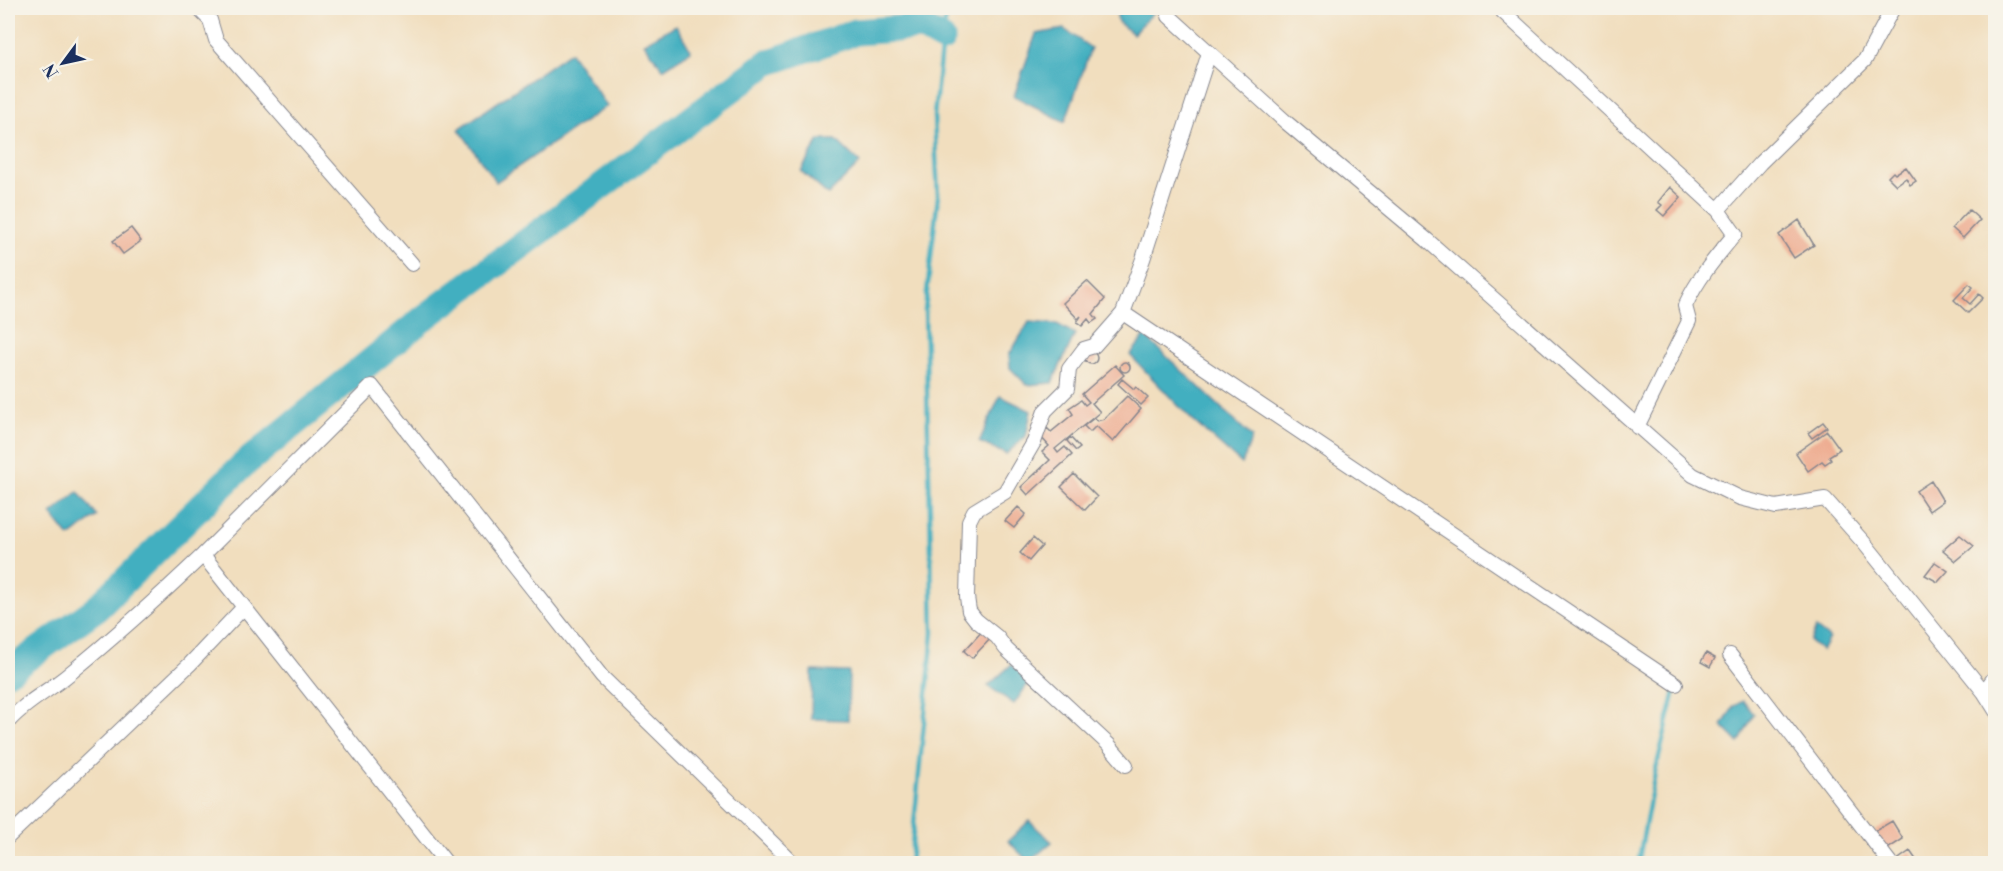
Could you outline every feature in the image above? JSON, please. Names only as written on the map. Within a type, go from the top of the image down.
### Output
[{"type":"street","points":[[198,8],[210,20],[216,40],[412,264]]},
{"type":"street","points":[[1499,8],[1718,210],[1735,234],[1694,287],[1685,306],[1689,321],[1637,427]]},
{"type":"street","points":[[1718,210],[1760,163],[1865,60],[1893,8]]},
{"type":"street","points":[[1169,16],[1287,123],[1427,240],[1692,474],[1740,498],[1776,507],[1825,499],[1871,550],[1984,692],[1995,711]]},
{"type":"street","points":[[1126,765],[1108,744],[1006,649],[969,611],[967,597],[969,521],[974,512],[1005,492],[1034,442],[1045,411],[1067,390],[1069,369],[1084,349],[1094,346],[1124,313],[1209,53]]},
{"type":"street","points":[[1124,313],[1677,684]]},
{"type":"street","points":[[8,722],[19,709],[67,677],[204,555],[372,386],[602,677],[794,864]]},
{"type":"street","points":[[204,555],[447,864]]},
{"type":"street","points":[[8,837],[190,664],[244,606]]},
{"type":"street","points":[[1730,656],[1891,864]]},
{"type":"street","points":[[1984,692],[1995,675]]},
{"type":"water","points":[[1116,8],[1150,8],[1154,12],[1133,34],[1118,22]]},
{"type":"water","points":[[676,25],[691,51],[663,69],[644,43]]},
{"type":"water","points":[[1064,29],[1091,48],[1065,122],[1014,96],[1036,34]]},
{"type":"water","points":[[570,52],[607,106],[496,182],[459,129]]},
{"type":"water","points":[[819,140],[836,140],[860,163],[828,195],[801,171]]},
{"type":"water","points":[[1029,322],[1057,324],[1075,334],[1052,383],[1027,385],[1010,368],[1009,355]]},
{"type":"water","points":[[1145,336],[1252,437],[1242,464],[1192,420],[1130,355]]},
{"type":"water","points":[[1000,396],[1031,411],[1026,436],[1006,454],[979,442]]},
{"type":"water","points":[[78,492],[97,516],[69,537],[51,514]]},
{"type":"water","points":[[1816,628],[1829,638],[1822,651],[1810,641]]},
{"type":"water","points":[[1011,665],[1030,681],[1014,704],[988,686]]},
{"type":"water","points":[[812,671],[849,672],[848,720],[811,719]]},
{"type":"water","points":[[1743,701],[1754,714],[1739,743],[1722,726],[1734,706]]},
{"type":"water","points":[[1029,821],[1052,842],[1029,862],[1008,841]]},
{"type":"building","points":[[1906,167],[1916,181],[1910,185],[1906,178],[1896,185],[1888,177],[1893,172],[1895,174]]},
{"type":"building","points":[[1670,187],[1681,197],[1664,216],[1657,210],[1662,205],[1658,202]]},
{"type":"building","points":[[1969,210],[1980,220],[1963,238],[1952,228]]},
{"type":"building","points":[[1799,220],[1814,245],[1794,258],[1779,235]]},
{"type":"building","points":[[131,228],[141,241],[123,254],[113,241]]},
{"type":"building","points":[[1087,281],[1105,299],[1093,314],[1097,319],[1091,323],[1088,319],[1082,326],[1077,322],[1081,316],[1078,319],[1063,303]]},
{"type":"building","points":[[1969,284],[1973,287],[1963,298],[1970,304],[1979,294],[1983,298],[1968,313],[1954,300]]},
{"type":"building","points":[[1093,352],[1097,358],[1093,364],[1089,364],[1085,356]]},
{"type":"building","points":[[1125,362],[1129,363],[1129,371],[1125,372],[1121,371],[1120,367],[1121,363]]},
{"type":"building","points":[[1115,365],[1124,375],[1092,403],[1100,412],[1055,449],[1058,453],[1065,447],[1072,455],[1028,495],[1021,487],[1050,460],[1042,452],[1049,446],[1040,436],[1047,428],[1051,432],[1073,414],[1069,408],[1081,400],[1085,405],[1089,402],[1082,394]]},
{"type":"building","points":[[1122,379],[1134,389],[1136,387],[1148,398],[1141,405],[1118,384]]},
{"type":"building","points":[[1127,396],[1141,409],[1113,442],[1096,426],[1090,432],[1084,426],[1094,418],[1097,421],[1104,419]]},
{"type":"building","points":[[1823,422],[1827,427],[1812,438],[1808,433]]},
{"type":"building","points":[[1827,431],[1840,449],[1829,456],[1831,460],[1825,464],[1822,461],[1808,471],[1796,453]]},
{"type":"building","points":[[1070,437],[1080,448],[1076,451],[1067,441]]},
{"type":"building","points":[[1074,474],[1097,497],[1085,510],[1061,487]]},
{"type":"building","points":[[1931,481],[1943,501],[1929,511],[1916,491]]},
{"type":"building","points":[[1018,507],[1026,514],[1014,528],[1005,521]]},
{"type":"building","points":[[1960,535],[1974,546],[1956,561],[1943,550]]},
{"type":"building","points":[[1033,538],[1042,546],[1029,561],[1020,553]]},
{"type":"building","points":[[1935,562],[1948,571],[1938,582],[1925,575]]},
{"type":"building","points":[[985,628],[993,636],[972,658],[964,651]]},
{"type":"building","points":[[1706,653],[1715,658],[1710,667],[1701,662]]},
{"type":"building","points":[[1892,821],[1903,839],[1886,850],[1875,831]]},
{"type":"building","points":[[1910,851],[1919,864],[1898,864],[1896,861]]},
{"type":"waterway","points":[[910,864],[933,633],[925,310],[938,196],[934,116],[942,39],[948,8]]},
{"type":"waterway","points":[[8,672],[97,608],[242,466],[424,318],[767,63],[856,32],[921,27],[942,39]]},
{"type":"waterway","points":[[1638,864],[1655,773],[1676,687]]}]
